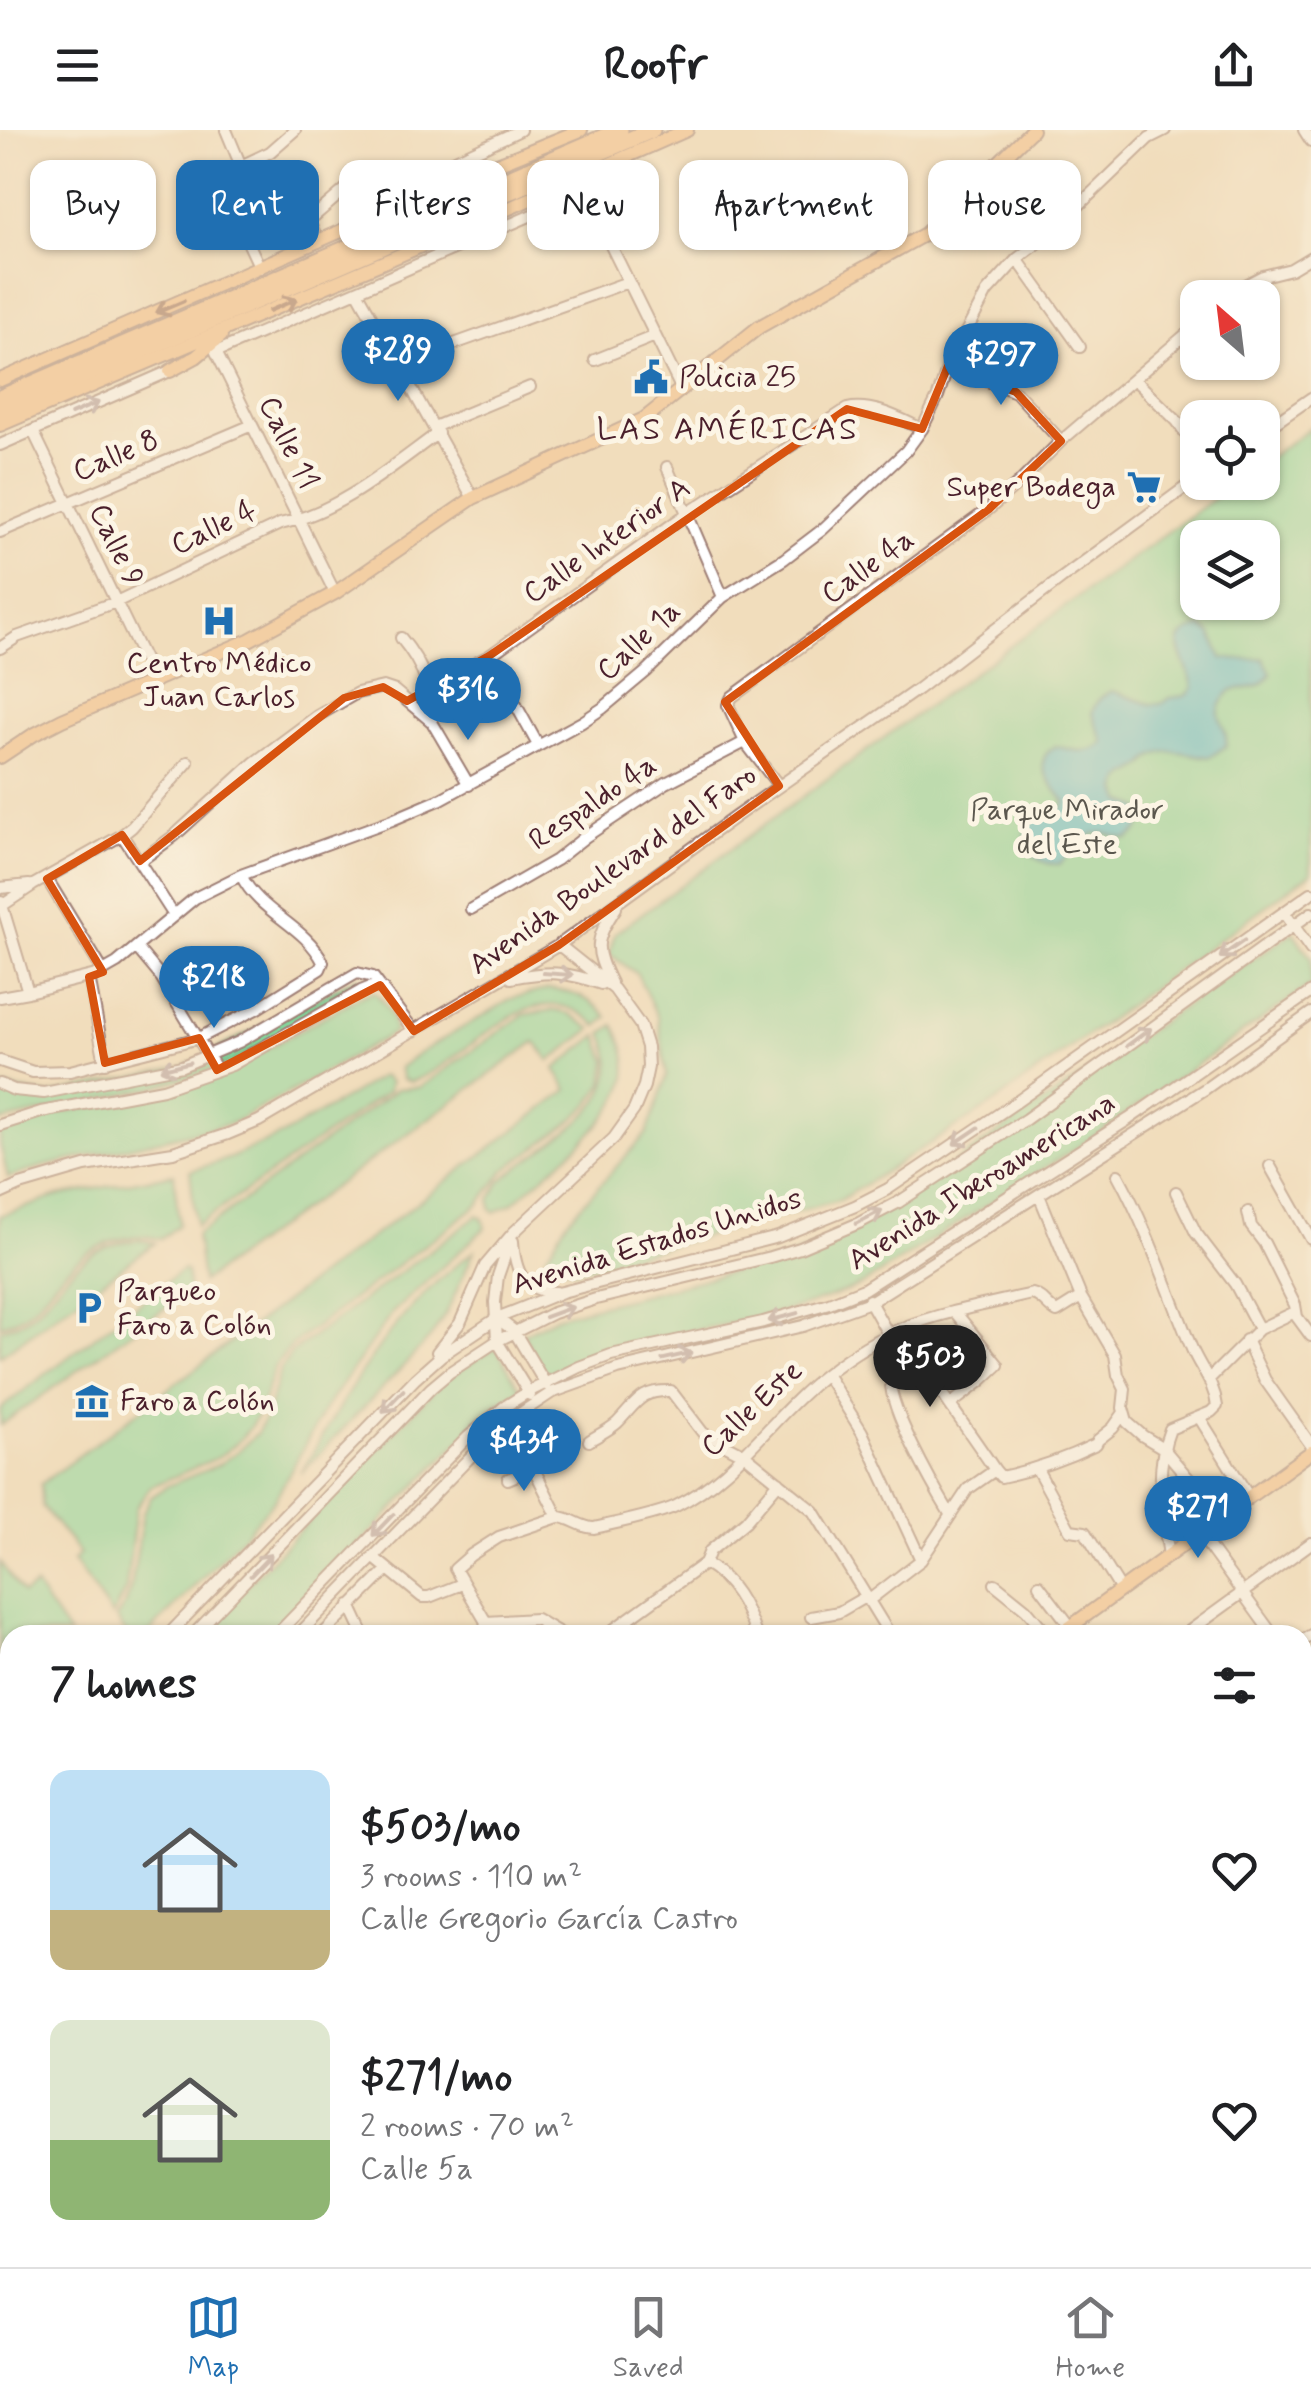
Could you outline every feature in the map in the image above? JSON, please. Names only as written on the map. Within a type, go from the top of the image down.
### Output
[{"type":"highway","points":[[551,160],[620,130]]},
{"type":"highway","points":[[0,412],[652,130]]},
{"type":"highway","points":[[0,398],[527,170]]},
{"type":"main road","points":[[507,160],[581,130]]},
{"type":"main road","points":[[619,160],[687,130]]},
{"type":"main road","points":[[0,757],[62,720],[250,640],[335,592],[472,498],[644,420],[759,327],[926,234],[1031,131]]},
{"type":"main road","points":[[0,425],[527,200]]},
{"type":"main road","points":[[0,380],[300,250]]},
{"type":"main road","points":[[170,371],[244,321]]},
{"type":"main road","points":[[1073,1625],[1311,1448]]},
{"type":"street","points":[[226,130],[238,160]]},
{"type":"street","points":[[253,160],[272,150],[295,130]]},
{"type":"street","points":[[454,160],[505,133],[520,130]]},
{"type":"street","name":"Calle 1a","points":[[0,997],[103,972],[195,898],[241,875],[392,820],[469,785],[603,708],[646,672],[723,596],[784,559],[822,530],[906,451],[922,429],[948,366],[988,292],[1017,259],[1046,237],[1149,138],[1165,130]]},
{"type":"street","points":[[1304,130],[1311,141]]},
{"type":"street","points":[[319,212],[339,195]]},
{"type":"street","points":[[216,352],[527,217]]},
{"type":"street","points":[[252,250],[260,268]]},
{"type":"street","points":[[613,250],[680,388]]},
{"type":"street","points":[[1255,280],[1290,270],[1311,257]]},
{"type":"street","points":[[1017,259],[1080,347]]},
{"type":"street","points":[[398,364],[628,282]]},
{"type":"street","points":[[357,291],[472,498]]},
{"type":"street","points":[[216,352],[244,321]]},
{"type":"street","points":[[595,360],[656,336]]},
{"type":"street","name":"Calle 4a","points":[[779,786],[746,742],[728,705],[732,697],[989,509],[1060,441],[1180,339]]},
{"type":"street","name":"Calle 11","points":[[216,352],[335,592]]},
{"type":"street","points":[[948,366],[1016,392],[1060,441]]},
{"type":"street","points":[[0,445],[170,371]]},
{"type":"street","points":[[1134,379],[1180,426]]},
{"type":"street","name":"Calle 4","points":[[0,648],[17,637],[116,602],[350,495],[436,430],[530,387]]},
{"type":"street","points":[[1280,420],[1311,398]]},
{"type":"street","name":"Calle Interior A","points":[[429,688],[489,656],[688,513],[847,410],[854,407],[892,415],[922,429]]},
{"type":"street","name":"Calle 8","points":[[0,532],[252,425]]},
{"type":"street","name":"Calle 9","points":[[33,431],[155,682]]},
{"type":"street","points":[[667,467],[723,596]]},
{"type":"street","name":"Avenida Boulevard del Faro","points":[[0,1194],[68,1171],[174,1152],[228,1134],[259,1120],[500,980],[620,902],[918,689],[1180,491]]},
{"type":"street","points":[[401,638],[414,654],[429,688],[432,722]]},
{"type":"street","points":[[489,656],[538,744]]},
{"type":"street","points":[[140,861],[174,836],[255,762],[357,692],[384,687],[395,691],[432,722],[469,785]]},
{"type":"street","name":"Respaldo 4a","points":[[471,909],[556,860],[584,836],[666,783],[746,742]]},
{"type":"street","points":[[28,992],[1,904],[132,827],[188,762]]},
{"type":"street","points":[[122,834],[173,914]]},
{"type":"street","points":[[0,1061],[32,1072],[70,1071],[199,1038],[256,1009],[320,969],[324,962],[304,938],[252,894],[241,875]]},
{"type":"street","points":[[47,879],[103,972]]},
{"type":"street","points":[[0,888],[33,885]]},
{"type":"street","name":"Avenida Estados Unidos","points":[[178,1625],[414,1378],[498,1318],[562,1292],[778,1237],[855,1206],[1015,1103],[1311,892]]},
{"type":"street","points":[[414,1378],[460,1323],[486,1266],[513,1234],[614,1138],[634,1110],[648,1067],[646,1047],[640,1026],[614,989],[599,956],[598,944],[620,902]]},
{"type":"street","points":[[1298,902],[1310,916]]},
{"type":"street","points":[[1284,912],[1311,950]]},
{"type":"street","name":"Avenida Estados Unidos","points":[[203,1625],[431,1388],[497,1340],[553,1313],[596,1299],[800,1248],[899,1202],[1026,1119],[1310,916]]},
{"type":"street","points":[[558,945],[614,989]]},
{"type":"street","points":[[136,948],[161,977],[218,1070]]},
{"type":"street","points":[[500,980],[554,972],[614,989]]},
{"type":"street","points":[[0,1084],[14,1090],[44,1092],[165,1069],[210,1056],[357,974],[373,978],[414,1031]]},
{"type":"street","points":[[89,977],[105,1063]]},
{"type":"street","points":[[0,1125],[41,1112],[163,1088],[218,1070],[278,1040],[361,990],[383,989]]},
{"type":"street","name":"Avenida Iberoamericana","points":[[286,1625],[468,1437],[504,1406],[531,1397],[578,1366],[611,1355],[763,1322],[829,1304],[864,1289],[1114,1129],[1311,992]]},
{"type":"street","name":"Avenida Iberoamericana","points":[[547,1388],[803,1326],[870,1302],[1205,1089],[1311,1013]]},
{"type":"street","points":[[1015,1103],[1026,1119]]},
{"type":"street","points":[[1270,1166],[1311,1239]]},
{"type":"street","points":[[1118,1175],[1137,1211],[1195,1356],[1210,1378],[1217,1406],[1170,1430],[1163,1448],[1161,1508],[1169,1555]]},
{"type":"street","points":[[1176,1192],[1196,1233],[1235,1284],[1259,1329]]},
{"type":"street","points":[[902,1328],[918,1360],[1001,1477],[1036,1470],[1098,1442],[1113,1428],[1123,1414],[1126,1391],[1118,1376],[1115,1355],[1081,1296],[1039,1195]]},
{"type":"street","points":[[1248,1212],[1251,1226],[1264,1243],[1296,1305],[1295,1312],[1311,1336]]},
{"type":"street","points":[[513,1234],[514,1258],[520,1274],[541,1292],[562,1292]]},
{"type":"street","points":[[513,1234],[498,1276],[497,1340],[531,1397]]},
{"type":"street","points":[[864,1289],[888,1334]]},
{"type":"street","name":"Calle Este","points":[[462,1584],[455,1569],[499,1537],[558,1517],[594,1528],[673,1507],[746,1455],[826,1374],[888,1334],[955,1312],[1032,1294],[1057,1312],[1081,1296]]},
{"type":"street","points":[[951,1404],[998,1365],[955,1312]]},
{"type":"street","points":[[1210,1378],[1259,1329],[1295,1312]]},
{"type":"street","points":[[498,1318],[514,1331],[547,1388]]},
{"type":"street","points":[[1246,1340],[1265,1380],[1311,1448]]},
{"type":"street","points":[[918,1360],[894,1374],[891,1383],[900,1418],[923,1470],[950,1514]]},
{"type":"street","points":[[826,1374],[862,1432],[921,1560]]},
{"type":"street","points":[[589,1441],[614,1426],[640,1398],[652,1391],[671,1391],[703,1433],[746,1455],[817,1515],[884,1625]]},
{"type":"street","name":"Avenida Iberoamericana","points":[[308,1625],[531,1397]]},
{"type":"street","points":[[1123,1414],[1136,1431],[1163,1448],[1221,1517]]},
{"type":"street","points":[[1199,1418],[1249,1497]]},
{"type":"street","points":[[526,1453],[558,1517]]},
{"type":"street","points":[[508,1479],[534,1468]]},
{"type":"street","points":[[811,1618],[839,1612],[867,1599],[921,1560],[969,1488],[995,1470]]},
{"type":"street","points":[[1036,1470],[1070,1530],[1085,1532],[1121,1590]]},
{"type":"street","points":[[620,1625],[705,1563],[710,1552],[746,1521],[779,1482]]},
{"type":"street","points":[[1200,1534],[1266,1625]]},
{"type":"street","points":[[1198,1625],[1311,1544]]},
{"type":"street","points":[[373,1557],[422,1597],[462,1584],[485,1625]]},
{"type":"street","points":[[705,1563],[730,1584],[753,1625]]},
{"type":"street","points":[[331,1625],[387,1570]]},
{"type":"street","points":[[995,1584],[1040,1625]]},
{"type":"street","points":[[1039,1585],[1062,1625]]},
{"type":"street","points":[[350,1605],[359,1625]]},
{"type":"street","points":[[486,1622],[536,1619],[546,1625]]},
{"type":"highlighted area","points":[[948,366],[1016,392],[1061,441],[989,509],[725,702],[779,786],[559,945],[414,1031],[380,985],[217,1070],[199,1038],[105,1063],[89,977],[103,972],[47,879],[122,835],[140,861],[344,698],[383,687],[407,701],[489,656],[847,409],[922,429]]},
{"type":"green space","name":"Parque Mirador del Este","points":[[1311,427],[1311,873],[993,1104],[840,1200],[576,1271],[543,1261],[567,1221],[647,1133],[667,1076],[658,1018],[637,974],[609,954],[615,933],[1180,523],[1180,620],[1280,620],[1280,520],[1184,520],[1212,500],[1280,500],[1280,450]]},
{"type":"green space","points":[[1293,932],[1311,958],[1311,985],[1089,1140],[862,1285],[773,1315],[623,1346],[570,1364],[546,1377],[523,1334],[558,1316],[772,1262],[863,1225]]},
{"type":"green space","points":[[357,978],[362,987],[230,1064],[155,1087],[0,1122],[0,1086],[48,1095],[183,1067]]},
{"type":"green space","points":[[549,989],[582,997],[608,1017],[598,1026],[573,1009],[549,1005],[525,1010],[433,1071],[410,1082],[402,1079],[399,1068],[418,1054],[513,998]]},
{"type":"green space","points":[[374,992],[388,1010],[395,1032],[230,1124],[8,1178],[0,1131],[46,1115],[165,1092],[218,1076]]},
{"type":"green space","points":[[552,1010],[570,1014],[592,1029],[550,1061],[535,1042],[202,1282],[196,1235],[397,1089],[420,1087],[523,1015]]},
{"type":"green space","points":[[614,1025],[627,1071],[620,1095],[595,1129],[560,1162],[512,1204],[495,1212],[490,1199],[500,1182],[561,1136],[597,1102],[607,1082],[610,1059],[603,1033]]},
{"type":"green space","points":[[598,1035],[607,1061],[604,1083],[589,1105],[505,1170],[479,1204],[292,1345],[275,1366],[260,1411],[236,1444],[217,1458],[150,1487],[136,1508],[126,1589],[112,1616],[73,1561],[80,1554],[42,1506],[41,1484],[568,1090],[555,1069]]},
{"type":"green space","points":[[382,1076],[390,1082],[388,1091],[196,1226],[190,1171],[283,1135]]},
{"type":"green space","points":[[174,1174],[179,1225],[161,1239],[135,1237],[98,1247],[66,1270],[31,1310],[0,1325],[0,1216],[58,1196]]},
{"type":"green space","points":[[478,1215],[483,1219],[485,1228],[393,1312],[326,1407],[275,1499],[248,1531],[157,1625],[121,1625],[116,1618],[132,1583],[143,1513],[151,1497],[167,1486],[218,1465],[257,1433],[280,1370],[292,1352]]},
{"type":"green space","points":[[139,1240],[155,1243],[0,1356],[0,1329],[29,1317],[87,1258],[117,1244]]},
{"type":"green space","points":[[474,1251],[448,1310],[431,1337],[301,1473],[356,1380],[396,1325],[445,1274]]},
{"type":"green space","points":[[182,1270],[186,1271],[189,1291],[1,1425],[0,1409]]},
{"type":"green space","points":[[496,1347],[521,1390],[494,1406],[281,1625],[209,1625],[444,1380]]},
{"type":"green space","points":[[0,1562],[23,1594],[35,1586],[62,1625],[0,1625]]},
{"type":"water","points":[[1203,627],[1211,634],[1222,658],[1263,658],[1271,673],[1259,686],[1231,690],[1223,700],[1219,714],[1226,746],[1210,757],[1174,751],[1159,754],[1124,779],[1118,790],[1122,801],[1143,812],[1140,828],[1131,837],[1093,834],[1059,864],[1035,857],[1026,845],[1027,830],[1035,818],[1062,808],[1065,802],[1045,774],[1043,760],[1047,753],[1055,746],[1086,751],[1104,743],[1092,713],[1099,699],[1112,691],[1150,704],[1186,696],[1193,688],[1179,643],[1190,631]]},
{"type":"place","name":"Policia 25","points":[[651,377]]},
{"type":"place","name":"Super Bodega","points":[[1144,487]]},
{"type":"place","name":"Centro Médico Juan Carlos","points":[[219,621]]},
{"type":"place","name":"Parqueo Faro a Colón","points":[[89,1308]]},
{"type":"place","name":"Faro a Colón","points":[[92,1401]]},
{"type":"district","name":"LAS AMÉRICAS","points":[[728,430]]}]
